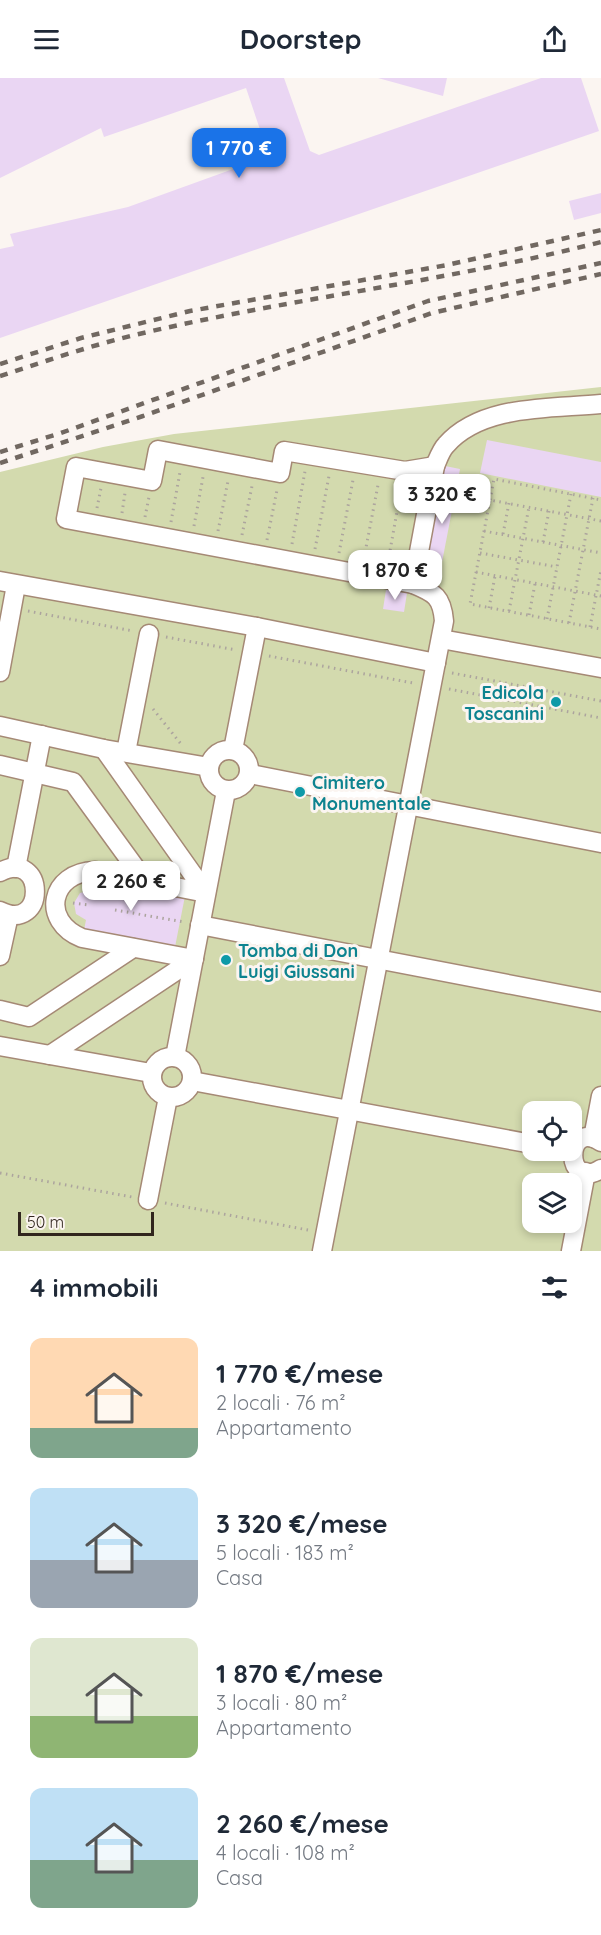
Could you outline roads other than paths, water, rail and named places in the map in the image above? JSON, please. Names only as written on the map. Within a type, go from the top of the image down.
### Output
[{"type":"lane","points":[[413,584],[435,466],[444,447],[462,430],[499,414],[601,404]]},
{"type":"lane","points":[[322,1251],[441,639],[444,621],[442,605],[431,592],[413,584],[66,519],[76,467],[152,481],[158,450],[280,473],[284,451],[381,469],[405,471],[435,466]]},
{"type":"lane","points":[[0,672],[12,608],[8,583],[257,627],[434,673]]},
{"type":"lane","points":[[233,750],[257,627]]},
{"type":"lane","points":[[126,752],[149,634]]},
{"type":"lane","points":[[441,639],[601,668]]},
{"type":"lane","points":[[0,726],[104,749],[203,766],[214,784],[226,791],[244,786],[250,774],[248,762],[244,756],[233,750],[215,755],[203,766]]},
{"type":"lane","points":[[0,956],[4,913],[16,915],[29,908],[36,895],[36,887],[29,874],[8,870],[35,773],[42,735]]},
{"type":"lane","points":[[104,749],[206,893]]},
{"type":"lane","points":[[0,765],[73,782],[145,881]]},
{"type":"lane","points":[[250,774],[601,843]]},
{"type":"lane","points":[[176,1057],[226,791]]},
{"type":"lane","points":[[194,960],[82,938],[70,933],[58,918],[56,898],[61,886],[70,877],[82,872],[95,872],[206,893]]},
{"type":"lane","points":[[36,895],[56,898]]},
{"type":"lane","points":[[200,925],[601,1002]]},
{"type":"lane","points":[[0,1010],[29,1017],[133,948]]},
{"type":"lane","points":[[50,1055],[194,960]]},
{"type":"lane","points":[[0,1046],[151,1073]]},
{"type":"lane","points":[[176,1057],[187,1063],[192,1074],[192,1081],[190,1087],[180,1095],[168,1097],[156,1091],[151,1073],[153,1067],[163,1058],[176,1057]]},
{"type":"lane","points":[[192,1081],[522,1142]]},
{"type":"lane","points":[[582,1139],[597,1140],[601,1096]]},
{"type":"lane","points":[[148,1200],[168,1097]]},
{"type":"lane","points":[[571,1251],[593,1171],[580,1170],[573,1161]]},
{"type":"railway","points":[[0,364],[81,338],[190,311],[447,265],[601,230]]},
{"type":"railway","points":[[0,376],[86,348],[197,321],[486,268],[601,242]]},
{"type":"railway","points":[[0,452],[61,433],[428,301],[601,263]]},
{"type":"railway","points":[[0,463],[143,416],[432,313],[601,274]]},
{"type":"place","name":"Edicola Toscanini","points":[[556,702]]},
{"type":"place","name":"Cimitero Monumentale","points":[[300,792]]},
{"type":"place","name":"Tomba di Don Luigi Giussani","points":[[226,960]]}]
